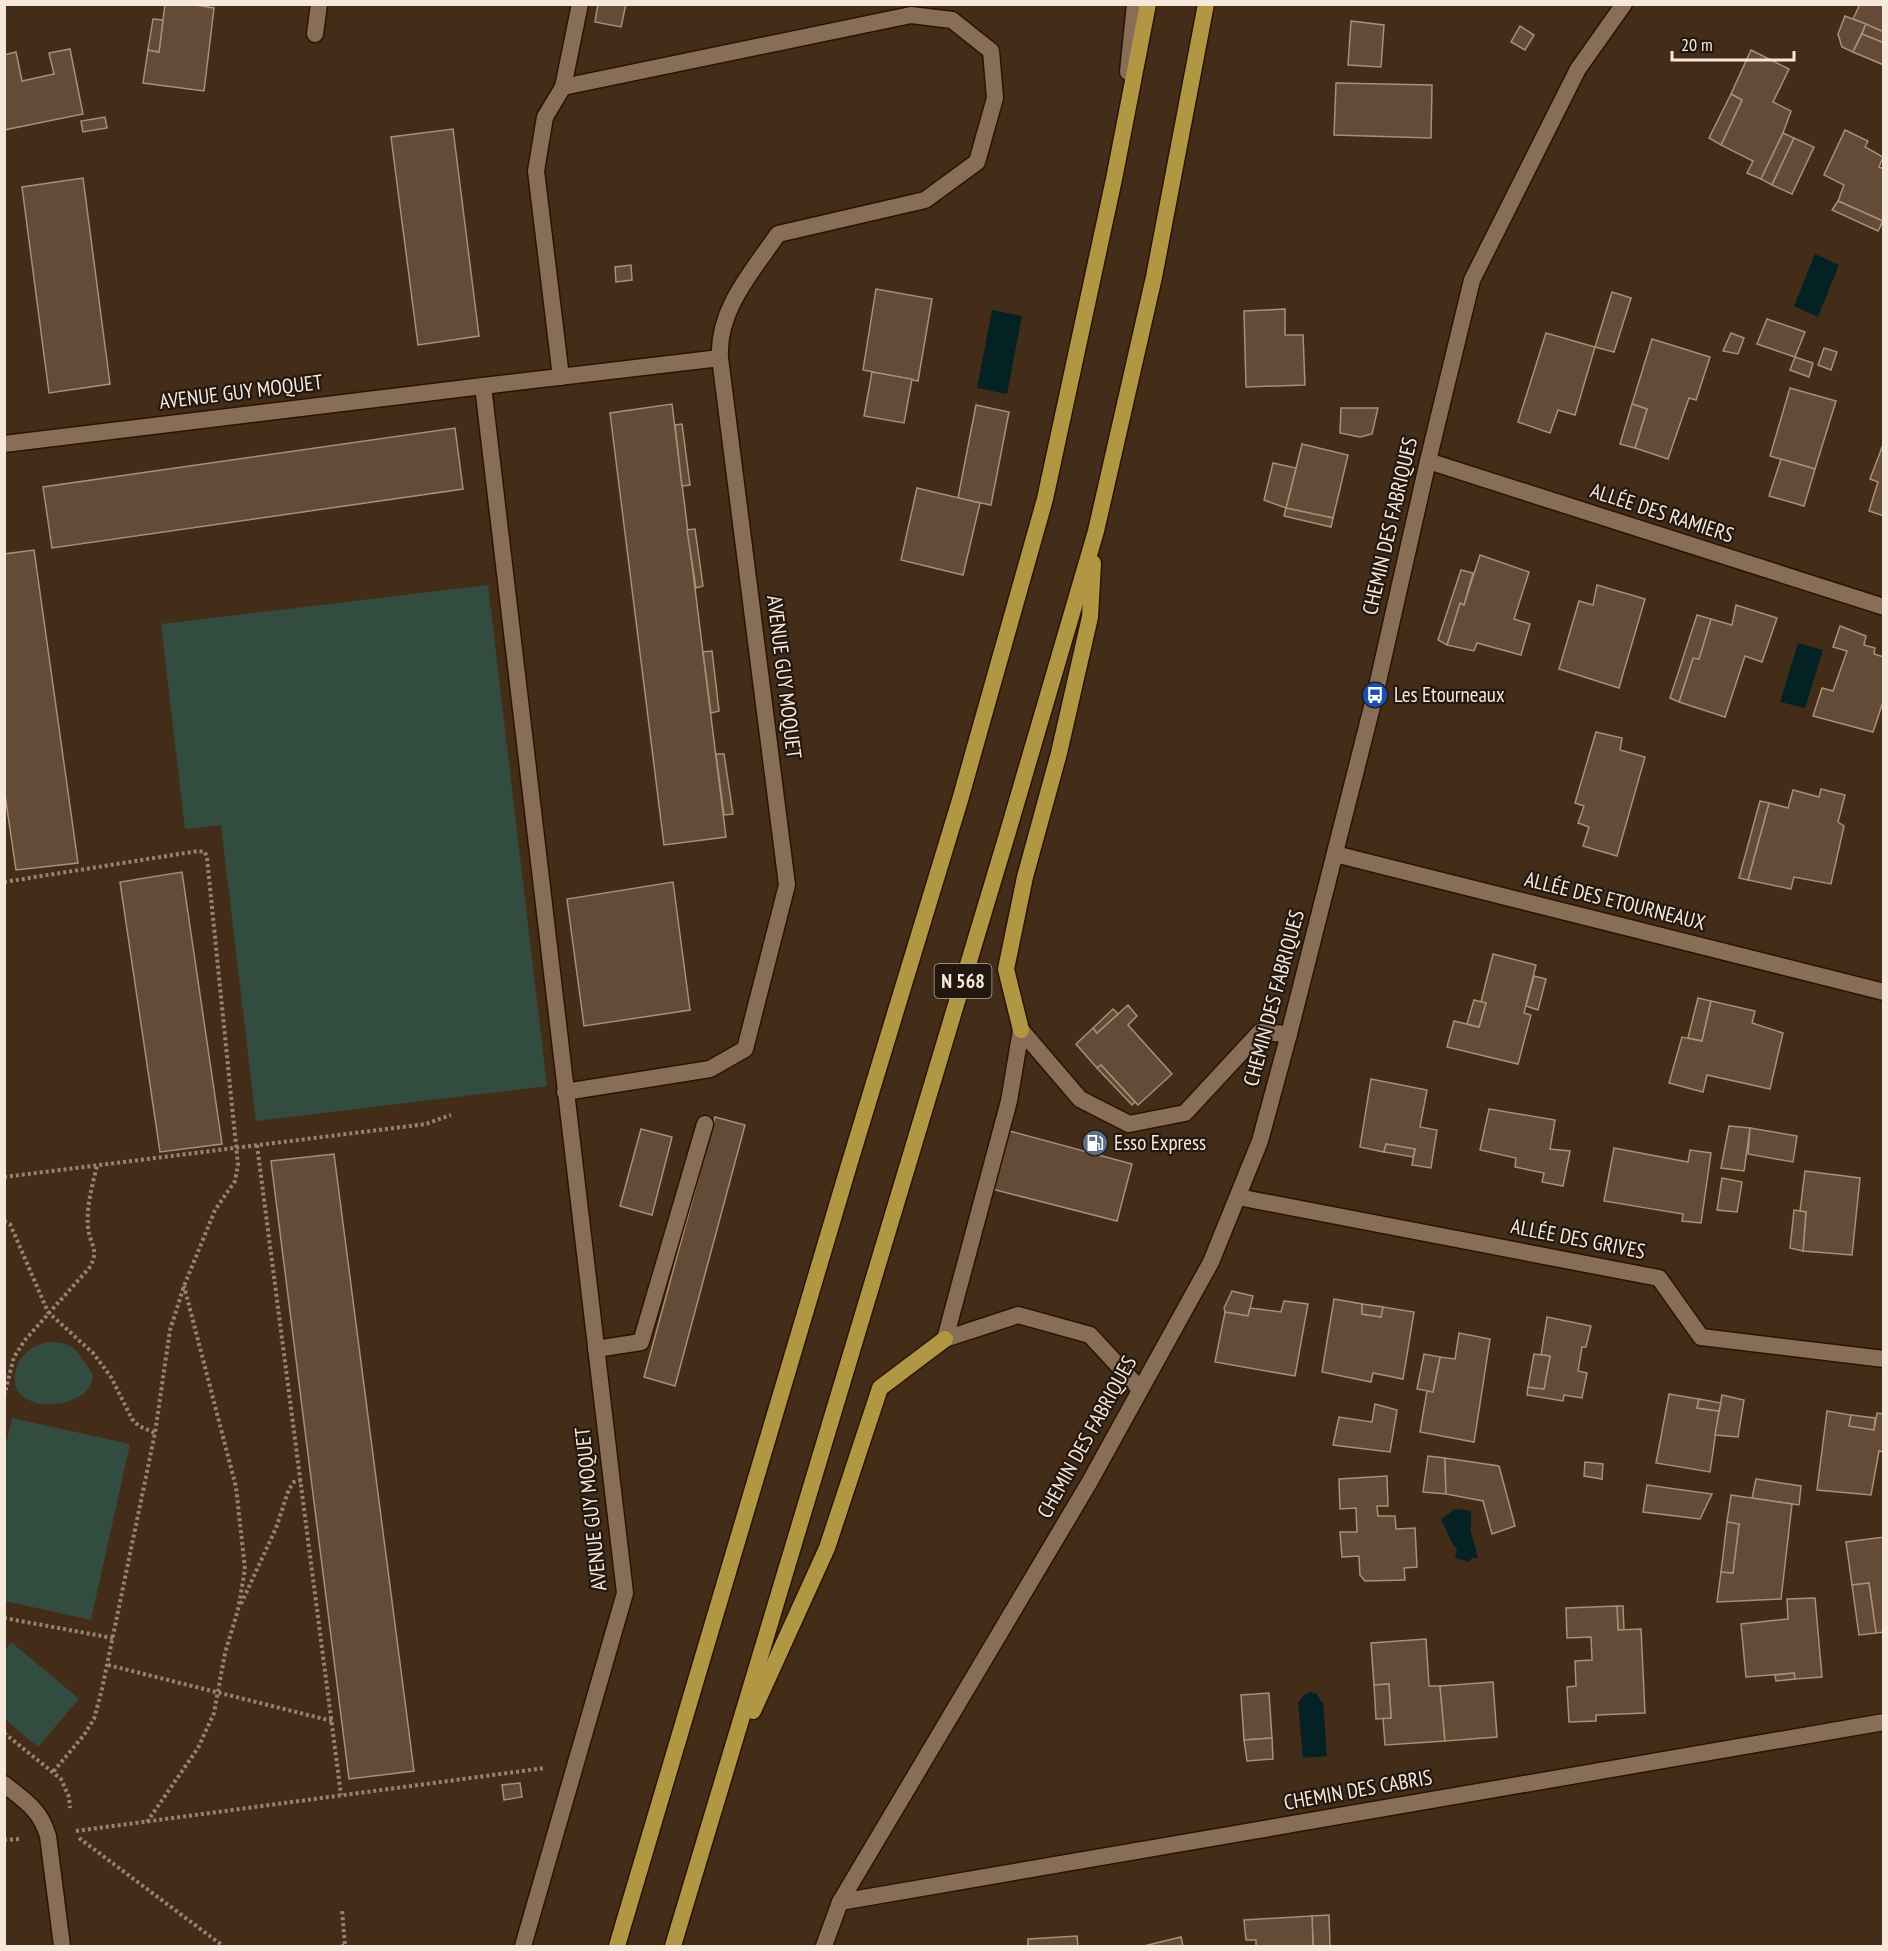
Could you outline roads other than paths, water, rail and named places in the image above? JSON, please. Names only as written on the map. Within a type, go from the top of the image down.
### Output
[{"type":"highway","name":"N 568","points":[[617,1947],[842,1188],[960,800],[1045,499],[1122,142],[1148,4]]},
{"type":"highway","name":"N 568","points":[[673,1947],[1007,836],[1096,531],[1154,277],[1206,4]]},
{"type":"highway","points":[[1021,1030],[1006,969],[1025,878],[1059,753],[1090,617],[1096,531]]},
{"type":"highway","points":[[726,1772],[827,1548],[880,1388],[945,1339]]},
{"type":"highway","points":[[679,1947],[699,1863]]},
{"type":"street","points":[[315,34],[319,4]]},
{"type":"street","points":[[561,377],[536,171],[545,117],[563,87],[580,4]]},
{"type":"street","points":[[1122,142],[1135,4]]},
{"type":"street","name":"CHEMIN DES FABRIQUES","points":[[824,1947],[840,1902],[1089,1483],[1211,1262],[1238,1197],[1260,1141],[1335,854],[1375,695],[1472,280],[1578,69],[1624,4]]},
{"type":"street","points":[[563,87],[911,15],[952,20],[991,51],[995,98],[977,162],[925,200],[778,234],[730,305],[719,344],[720,358]]},
{"type":"street","name":"AVENUE GUY MOQUET","points":[[4,444],[720,358],[788,885],[745,1049],[710,1069],[566,1092]]},
{"type":"street","name":"AVENUE GUY MOQUET","points":[[483,386],[625,1593],[523,1947]]},
{"type":"street","name":"ALLÉE DES RAMIERS","points":[[1428,461],[1884,608]]},
{"type":"street","name":"ALLÉE DES ETOURNEAUX","points":[[1335,854],[1884,992]]},
{"type":"street","points":[[1021,1030],[1080,1099],[1129,1124],[1185,1113],[1260,1032],[1289,1034]]},
{"type":"street","points":[[945,1339],[1009,1101],[1021,1030]]},
{"type":"street","points":[[596,1349],[640,1342],[705,1124]]},
{"type":"street","name":"ALLÉE DES GRIVES","points":[[1238,1197],[1659,1278],[1701,1336],[1884,1359]]},
{"type":"street","points":[[945,1339],[1018,1315],[1090,1335],[1140,1389]]},
{"type":"street","name":"CHEMIN DES CABRIS","points":[[840,1902],[1884,1722]]},
{"type":"street","points":[[4,1784],[33,1808],[43,1820],[48,1836],[62,1947]]},
{"type":"water","points":[[1815,254],[1839,265],[1818,317],[1794,306]]},
{"type":"water","points":[[992,310],[1022,316],[1007,394],[977,388]]},
{"type":"water","points":[[1798,643],[1823,650],[1805,708],[1780,702]]},
{"type":"water","points":[[1455,1509],[1471,1511],[1471,1532],[1478,1558],[1472,1558],[1469,1562],[1455,1558],[1457,1549],[1441,1519]]},
{"type":"water","points":[[1310,1692],[1317,1694],[1323,1701],[1327,1756],[1303,1758],[1298,1703],[1304,1695]]},
{"type":"place","name":"Les Etourneaux","points":[[1375,695]]},
{"type":"place","name":"Esso Express","points":[[1095,1143]]}]
